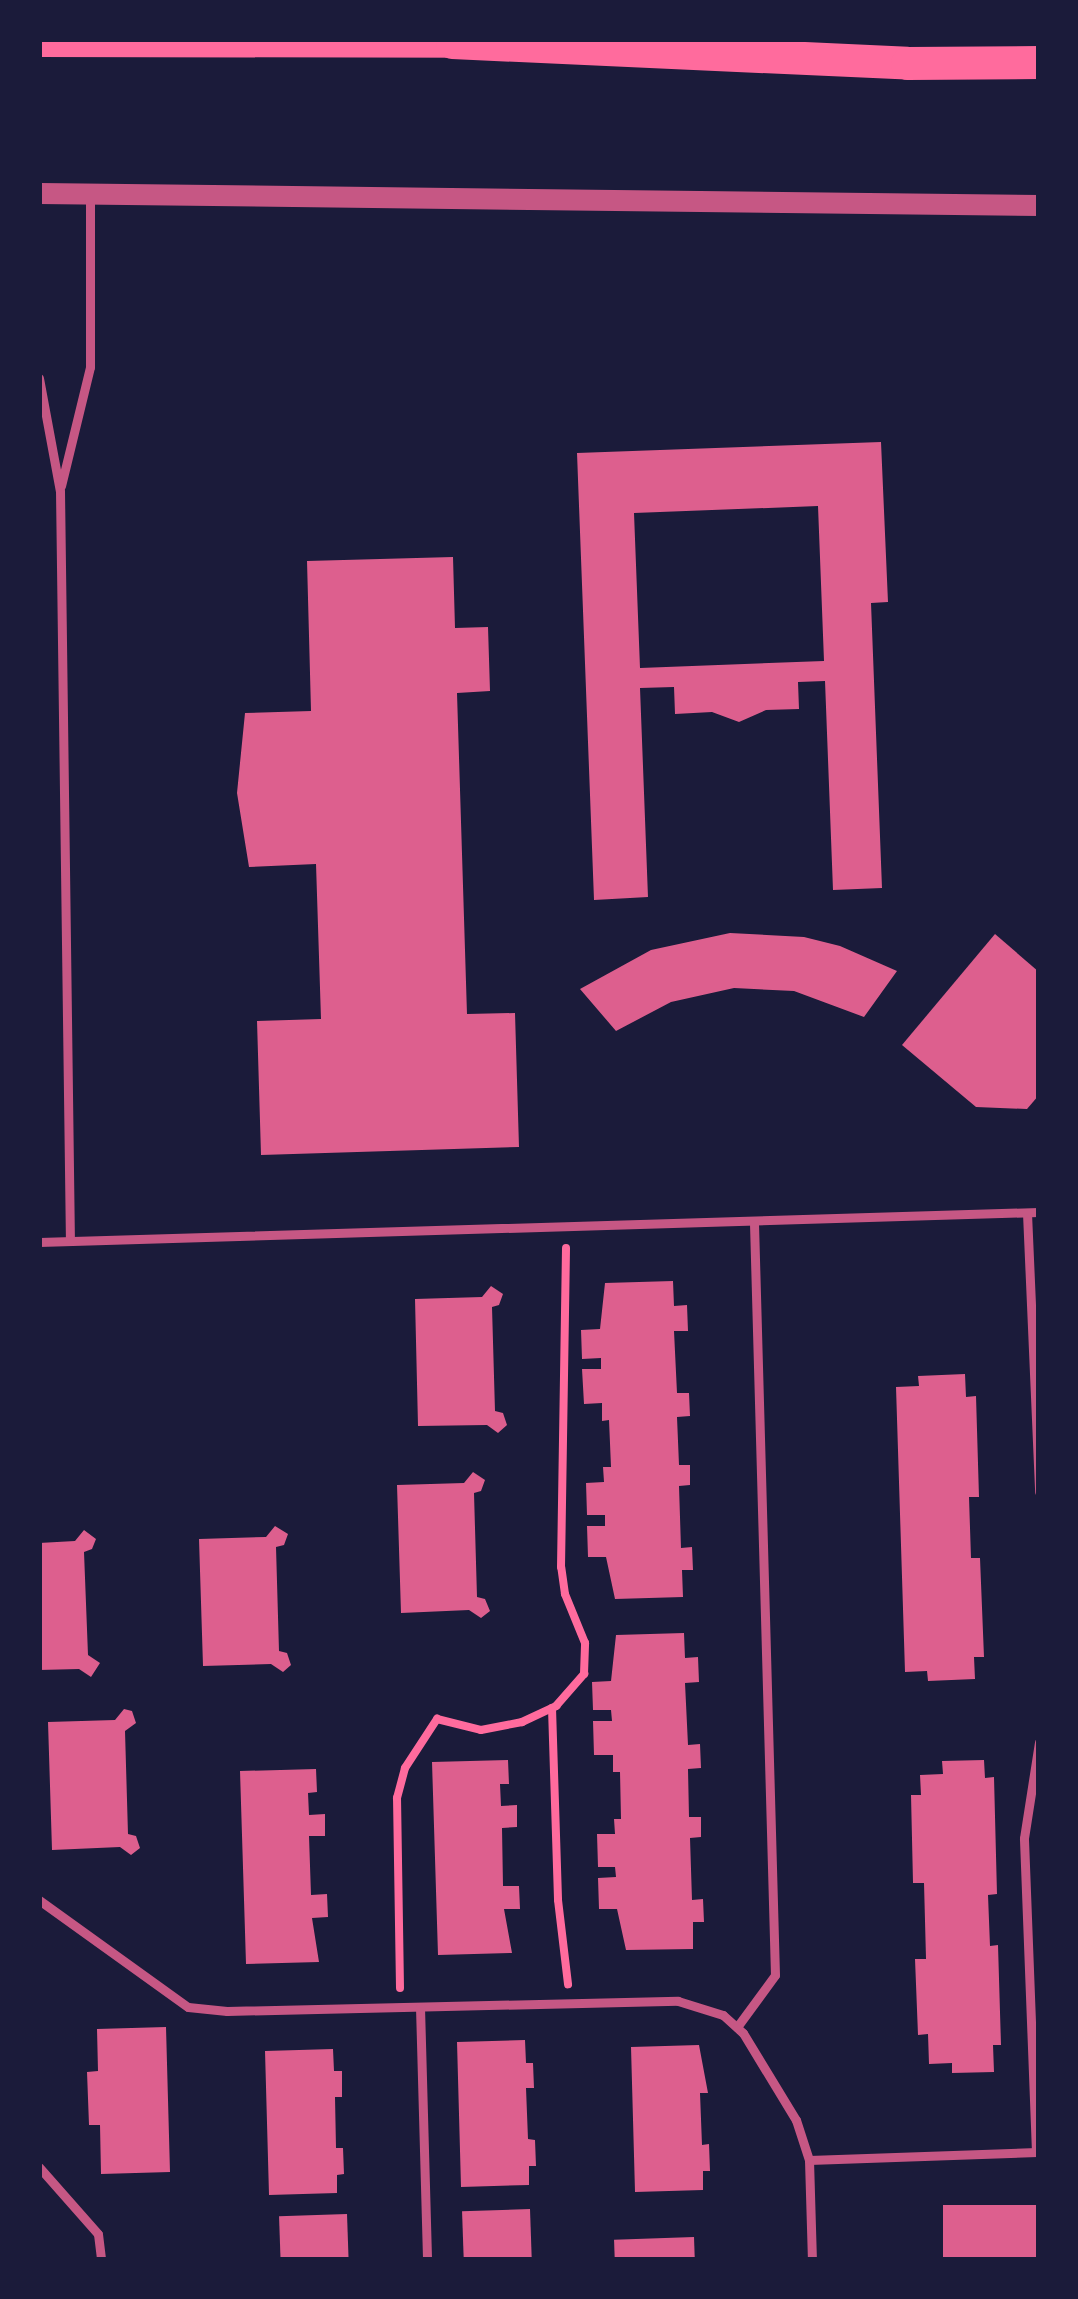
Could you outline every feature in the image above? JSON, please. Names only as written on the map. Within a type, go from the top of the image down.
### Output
[{"type":"highway","points":[[452,42],[504,39]]},
{"type":"highway","points":[[39,40],[452,42],[907,63],[1039,62]]},
{"type":"street","points":[[39,193],[1039,205]]},
{"type":"lane","points":[[60,491],[90,367],[90,194]]},
{"type":"lane","points":[[39,378],[60,491],[70,1241]]},
{"type":"lane","points":[[39,450],[52,449]]},
{"type":"lane","points":[[39,1242],[1033,1212],[1039,1492]]},
{"type":"lane","points":[[737,2027],[775,1976],[754,1220]]},
{"type":"lane","points":[[808,2160],[1037,2152],[1024,1838],[1039,1742]]},
{"type":"lane","points":[[39,1900],[188,2007],[227,2011],[678,2001],[723,2015],[737,2027],[796,2120],[808,2160],[812,2260]]},
{"type":"lane","points":[[420,2007],[427,2260]]},
{"type":"lane","points":[[39,2167],[98,2234],[101,2260]]},
{"type":"path","points":[[401,2007],[397,1798],[405,1768],[437,1719],[481,1730],[552,1708],[584,1674],[585,1643],[561,1567],[566,1226]]},
{"type":"path","points":[[552,1708],[558,1900],[569,2004]]},
{"type":"building","points":[[881,442],[888,602],[871,603],[882,888],[833,890],[825,681],[798,682],[799,709],[766,710],[739,722],[712,712],[675,714],[674,687],[640,688],[648,897],[594,900],[577,453]],"holes":[[[818,506],[824,661],[640,668],[634,513]]]},
{"type":"building","points":[[453,557],[455,628],[488,627],[490,691],[457,693],[467,1014],[515,1013],[519,1147],[261,1155],[257,1021],[321,1019],[316,864],[249,867],[237,793],[245,713],[311,711],[307,561]]},
{"type":"building","points":[[730,933],[804,937],[840,946],[897,971],[864,1017],[794,991],[734,988],[671,1002],[616,1031],[580,989],[651,950]]},
{"type":"building","points":[[995,934],[1039,972],[1039,1095],[1027,1109],[976,1107],[902,1045]]},
{"type":"building","points":[[673,1281],[674,1306],[687,1305],[688,1331],[674,1331],[677,1393],[689,1393],[690,1416],[677,1417],[679,1465],[690,1465],[690,1485],[679,1486],[681,1548],[692,1547],[693,1570],[682,1570],[683,1597],[615,1599],[606,1557],[588,1557],[587,1526],[605,1526],[605,1515],[587,1515],[586,1483],[604,1482],[603,1467],[611,1467],[609,1420],[602,1421],[602,1403],[584,1404],[582,1369],[601,1369],[601,1358],[582,1359],[581,1330],[600,1329],[605,1283]]},
{"type":"building","points":[[491,1286],[503,1294],[499,1305],[492,1307],[495,1411],[503,1413],[507,1425],[498,1433],[487,1425],[418,1426],[415,1299],[482,1297]]},
{"type":"building","points":[[965,1374],[966,1397],[976,1396],[979,1497],[969,1497],[971,1558],[980,1558],[984,1657],[974,1657],[975,1679],[928,1681],[927,1671],[905,1672],[896,1387],[919,1386],[918,1376]]},
{"type":"building","points":[[473,1472],[485,1480],[481,1491],[474,1493],[477,1597],[485,1599],[490,1611],[481,1618],[469,1610],[401,1613],[397,1485],[464,1483]]},
{"type":"building","points":[[275,1526],[288,1534],[284,1545],[276,1547],[279,1651],[287,1653],[291,1665],[283,1672],[271,1664],[203,1666],[199,1539],[266,1537]]},
{"type":"building","points":[[84,1530],[96,1539],[92,1549],[84,1552],[88,1655],[100,1663],[91,1677],[79,1669],[39,1670],[39,1543],[75,1541]]},
{"type":"building","points":[[684,1633],[685,1658],[698,1657],[699,1682],[685,1683],[688,1745],[700,1744],[701,1768],[688,1769],[689,1817],[701,1817],[701,1837],[690,1838],[692,1900],[703,1899],[704,1922],[693,1922],[693,1949],[626,1950],[617,1909],[599,1909],[598,1878],[616,1877],[615,1867],[598,1867],[597,1834],[615,1834],[614,1819],[621,1819],[620,1772],[613,1772],[613,1755],[594,1755],[593,1721],[612,1721],[611,1710],[593,1710],[592,1682],[611,1681],[616,1635]]},
{"type":"building","points":[[124,1709],[132,1711],[136,1723],[125,1731],[128,1834],[136,1836],[140,1848],[131,1855],[120,1847],[52,1850],[48,1722],[115,1720]]},
{"type":"building","points":[[508,1760],[509,1784],[500,1784],[501,1806],[517,1805],[517,1827],[502,1828],[503,1886],[519,1886],[520,1909],[504,1909],[512,1953],[438,1955],[432,1762]]},
{"type":"building","points":[[984,1760],[985,1778],[994,1777],[997,1894],[988,1895],[990,1946],[998,1945],[1001,2045],[993,2045],[994,2072],[952,2073],[952,2063],[929,2064],[928,2034],[918,2035],[915,1959],[926,1959],[924,1883],[913,1883],[911,1795],[921,1795],[920,1775],[943,1774],[942,1761]]},
{"type":"building","points":[[316,1769],[317,1792],[308,1793],[309,1815],[325,1814],[325,1836],[309,1836],[311,1895],[327,1894],[328,1917],[312,1918],[319,1962],[246,1964],[240,1771]]},
{"type":"building","points":[[166,2027],[170,2172],[101,2174],[100,2125],[89,2125],[87,2072],[98,2071],[97,2029]]},
{"type":"building","points":[[525,2040],[526,2063],[533,2063],[534,2088],[526,2088],[528,2139],[535,2140],[536,2166],[529,2166],[529,2185],[461,2187],[457,2042]]},
{"type":"building","points":[[699,2045],[708,2093],[700,2093],[702,2145],[709,2144],[710,2171],[703,2171],[703,2190],[635,2192],[631,2047]]},
{"type":"building","points":[[333,2049],[334,2071],[342,2071],[342,2097],[335,2097],[336,2148],[343,2148],[344,2174],[337,2175],[337,2193],[269,2195],[265,2051]]},
{"type":"building","points":[[943,2205],[1039,2205],[1039,2260],[943,2260]]},
{"type":"building","points":[[530,2209],[532,2260],[464,2260],[462,2211]]},
{"type":"building","points":[[347,2214],[349,2260],[281,2260],[279,2216]]},
{"type":"building","points":[[694,2237],[695,2260],[615,2260],[614,2240]]}]
